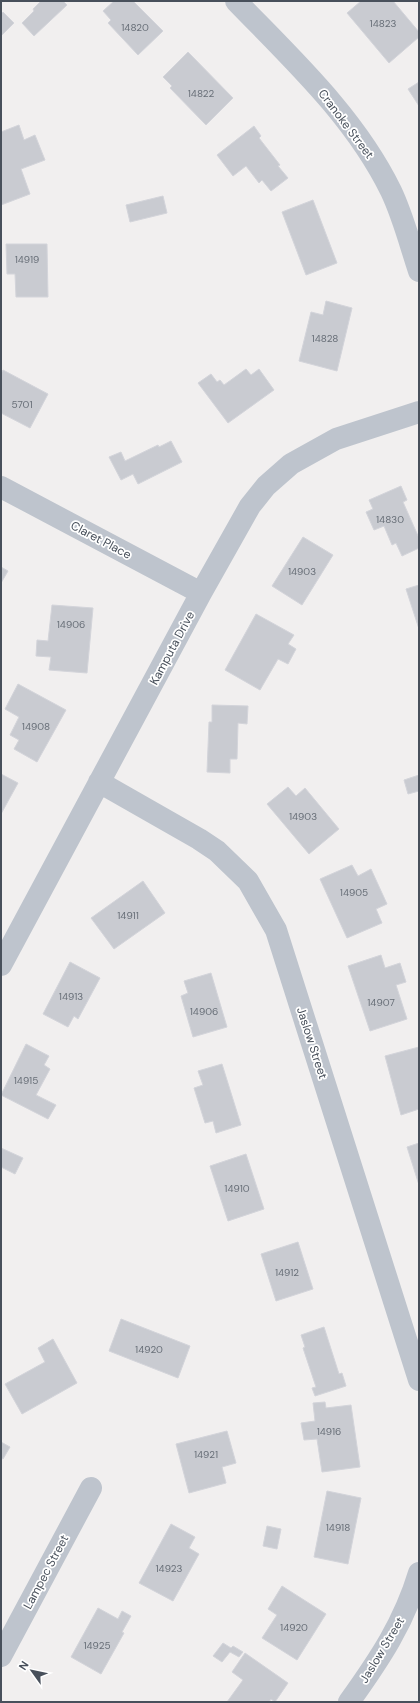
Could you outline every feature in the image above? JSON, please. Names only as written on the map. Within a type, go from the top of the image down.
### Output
[{"type":"street","name":"Cranoke Street","points":[[236,1],[329,98],[369,153],[390,190],[399,211],[419,271]]},
{"type":"street","name":"Kamputa Drive","points":[[1,965],[201,593],[250,506],[266,486],[291,464],[336,439],[419,412]]},
{"type":"street","name":"Claret Place","points":[[1,487],[201,593]]},
{"type":"street","name":"Jaslow Street","points":[[99,782],[199,839],[217,851],[248,881],[276,930],[419,1380]]},
{"type":"street","name":"Lampec Street","points":[[1,1656],[91,1488]]},
{"type":"street","name":"Jaslow Street","points":[[349,1702],[372,1670],[396,1631],[419,1573]]},
{"type":"building","points":[[41,1],[63,1],[67,5],[34,36],[22,23],[34,11],[33,9]]},
{"type":"building","points":[[114,1],[133,1],[163,31],[138,55],[108,23],[111,20],[103,11]]},
{"type":"building","points":[[361,1],[393,1],[419,32],[419,37],[389,63],[347,13]]},
{"type":"building","points":[[3,12],[14,23],[1,36],[1,14]]},
{"type":"building","points":[[188,52],[233,98],[206,125],[170,88],[172,86],[163,77]]},
{"type":"building","points":[[419,82],[419,106],[408,89]]},
{"type":"building","points":[[19,125],[24,140],[35,135],[45,160],[21,169],[30,194],[1,205],[1,132]]},
{"type":"building","points":[[254,126],[261,136],[259,138],[288,178],[271,191],[262,180],[259,183],[246,166],[233,176],[217,155]]},
{"type":"building","points":[[163,196],[167,213],[130,222],[126,205]]},
{"type":"building","points":[[313,200],[337,263],[306,275],[282,212]]},
{"type":"building","points":[[6,244],[47,244],[48,297],[16,297],[15,274],[7,274]]},
{"type":"building","points":[[326,301],[352,308],[337,371],[299,361],[311,312],[323,315]]},
{"type":"building","points":[[246,369],[251,375],[259,369],[274,390],[228,423],[198,383],[211,374],[217,382],[220,380],[224,385]]},
{"type":"building","points":[[3,370],[48,394],[30,428],[1,413],[1,373]]},
{"type":"building","points":[[171,441],[182,462],[138,484],[133,474],[121,480],[109,457],[121,452],[125,461],[158,445],[159,447]]},
{"type":"building","points":[[401,486],[407,500],[403,502],[419,538],[419,548],[402,556],[396,543],[392,545],[384,526],[374,530],[366,512],[373,509],[369,500]]},
{"type":"building","points":[[303,537],[333,555],[302,605],[272,586]]},
{"type":"building","points":[[1,567],[8,571],[1,583]]},
{"type":"building","points":[[419,585],[419,629],[406,589]]},
{"type":"building","points":[[52,605],[93,608],[87,673],[49,670],[51,657],[36,656],[37,640],[48,641]]},
{"type":"building","points":[[256,614],[294,635],[288,644],[296,649],[288,664],[278,659],[260,690],[225,670]]},
{"type":"building","points":[[18,684],[66,710],[37,762],[14,749],[19,740],[10,735],[19,717],[5,709]]},
{"type":"building","points":[[212,705],[248,706],[247,724],[238,723],[237,759],[230,759],[230,773],[207,772],[209,722],[212,722]]},
{"type":"building","points":[[1,774],[18,783],[1,814]]},
{"type":"building","points":[[419,775],[419,791],[408,794],[404,780]]},
{"type":"building","points":[[288,787],[296,796],[305,788],[339,829],[309,854],[267,804]]},
{"type":"building","points":[[352,865],[358,876],[371,869],[387,904],[376,909],[382,923],[347,938],[320,879]]},
{"type":"building","points":[[143,881],[165,913],[114,949],[91,918]]},
{"type":"building","points":[[381,955],[385,968],[400,963],[406,982],[396,985],[407,1019],[370,1031],[348,966]]},
{"type":"building","points":[[70,962],[100,978],[78,1019],[74,1016],[68,1027],[43,1014]]},
{"type":"building","points":[[211,973],[227,1027],[193,1037],[181,996],[188,993],[184,981]]},
{"type":"building","points":[[26,1044],[49,1056],[44,1065],[50,1069],[36,1095],[56,1105],[48,1119],[1,1095]]},
{"type":"building","points":[[419,1047],[419,1109],[401,1115],[385,1056]]},
{"type":"building","points":[[222,1064],[241,1125],[216,1133],[213,1121],[205,1123],[194,1088],[203,1085],[198,1071]]},
{"type":"building","points":[[419,1143],[419,1185],[407,1147]]},
{"type":"building","points":[[1,1148],[23,1158],[15,1174],[1,1167]]},
{"type":"building","points":[[246,1154],[264,1209],[228,1221],[210,1166]]},
{"type":"building","points":[[298,1242],[313,1289],[276,1301],[261,1254]]},
{"type":"building","points":[[121,1319],[190,1346],[178,1378],[109,1351]]},
{"type":"building","points":[[324,1327],[339,1374],[342,1373],[346,1386],[315,1396],[312,1388],[316,1387],[303,1348],[305,1347],[301,1335]]},
{"type":"building","points":[[53,1339],[77,1383],[22,1414],[5,1384],[45,1362],[38,1348]]},
{"type":"building","points":[[325,1402],[326,1408],[351,1405],[360,1467],[322,1472],[317,1439],[304,1440],[301,1423],[315,1421],[313,1403]]},
{"type":"building","points":[[227,1431],[236,1463],[222,1467],[226,1483],[189,1493],[176,1444]]},
{"type":"building","points":[[1,1442],[10,1447],[3,1459],[1,1458]]},
{"type":"building","points":[[327,1491],[361,1498],[348,1564],[314,1557]]},
{"type":"building","points":[[171,1524],[195,1537],[189,1548],[199,1554],[173,1601],[139,1583]]},
{"type":"building","points":[[267,1526],[281,1529],[277,1549],[263,1546]]},
{"type":"building","points":[[282,1586],[326,1614],[297,1660],[262,1638],[277,1615],[268,1609]]},
{"type":"building","points":[[98,1608],[118,1619],[122,1611],[131,1616],[122,1632],[124,1633],[101,1674],[71,1657]]},
{"type":"building","points":[[223,1643],[231,1648],[233,1646],[243,1652],[239,1657],[230,1652],[222,1662],[213,1656]]},
{"type":"building","points":[[245,1653],[288,1683],[275,1702],[271,1699],[269,1702],[227,1702],[243,1680],[232,1672]]}]
